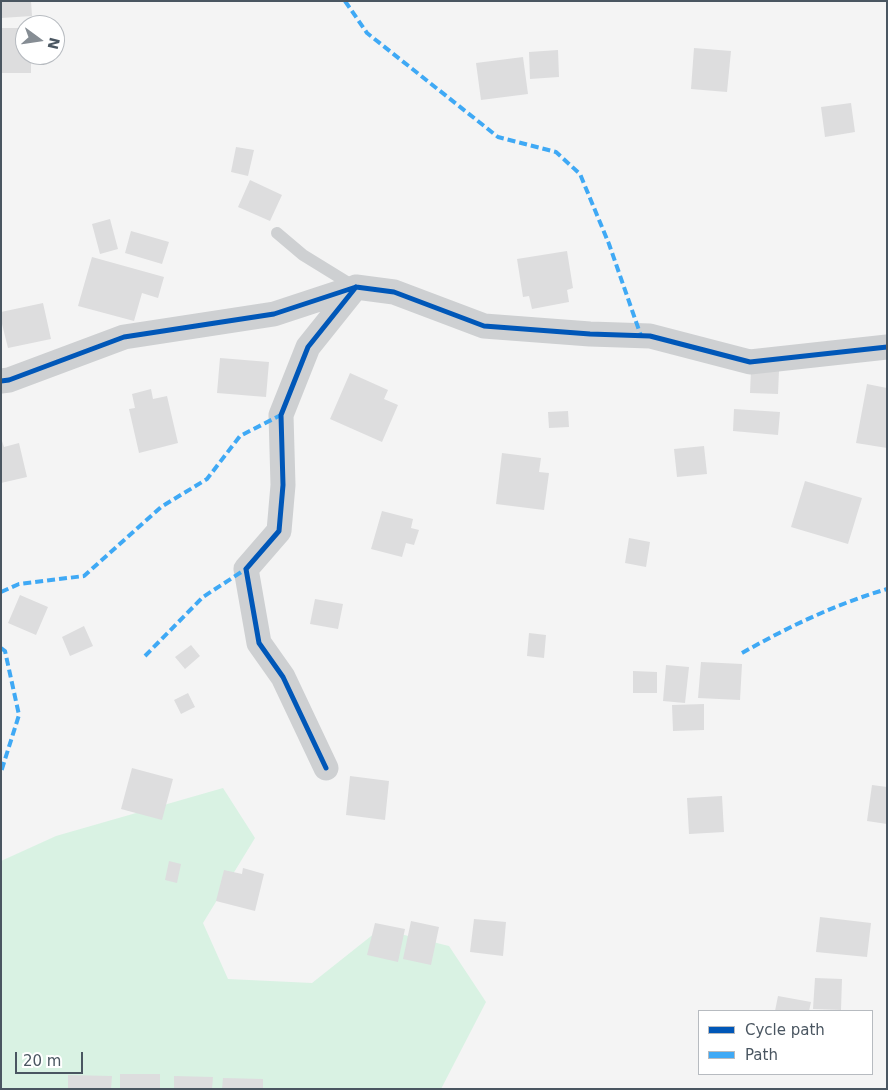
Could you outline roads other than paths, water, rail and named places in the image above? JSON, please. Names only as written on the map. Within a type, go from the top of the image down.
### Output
[{"type":"street","points":[[4,378],[124,337],[274,314],[356,287],[394,292],[484,326],[590,334],[650,336],[750,362],[887,347]]},
{"type":"street","points":[[326,768],[283,677],[259,643],[246,569],[280,531],[283,485],[281,415],[308,347],[356,287]]},
{"type":"lane","points":[[277,233],[303,254],[356,287]]}]
